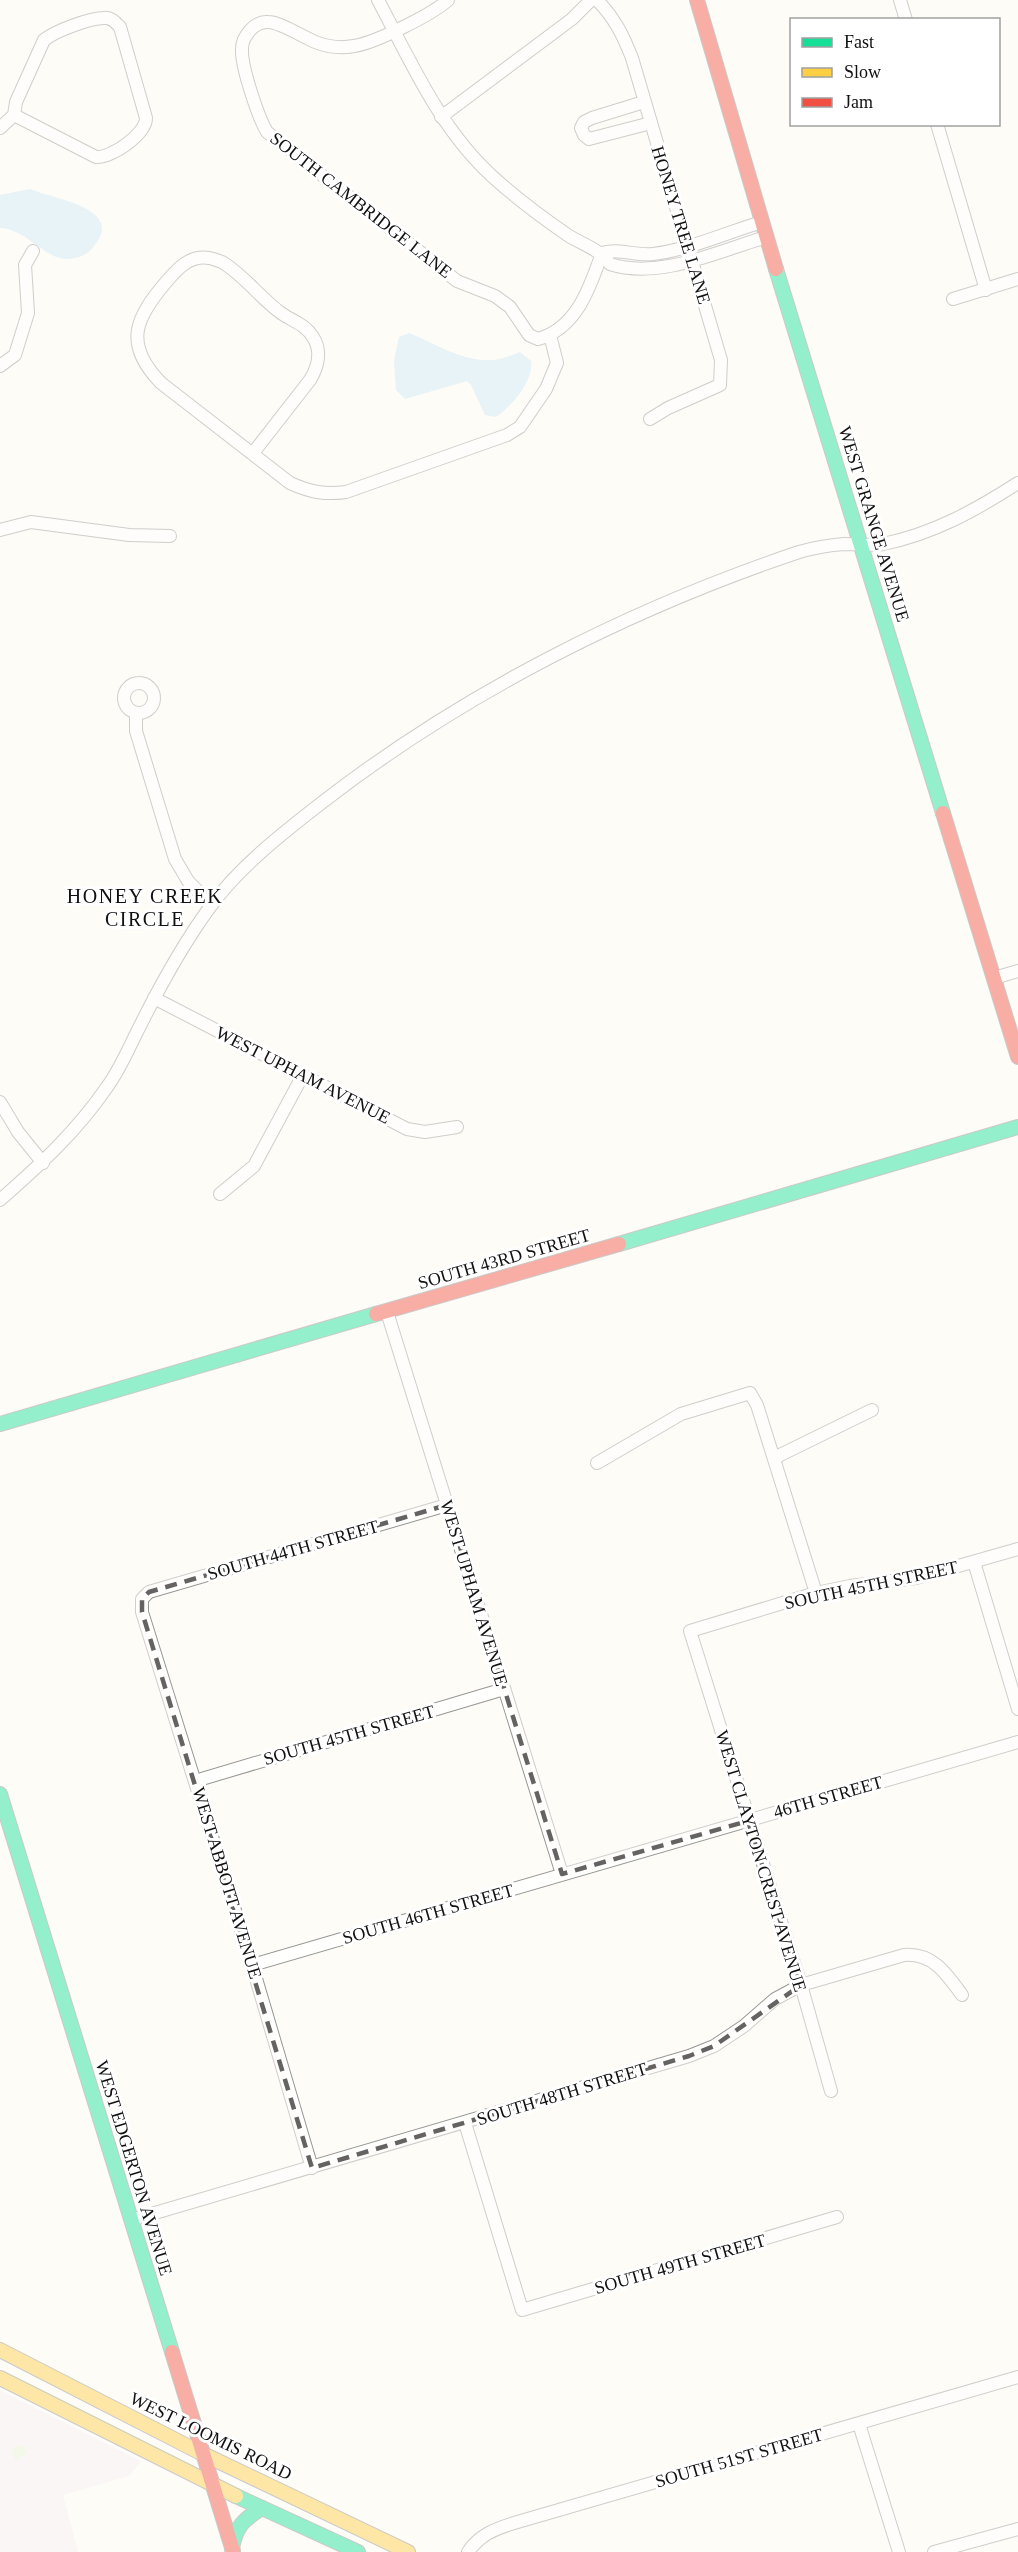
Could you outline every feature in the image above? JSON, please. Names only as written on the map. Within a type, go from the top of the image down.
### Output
[{"type":"street","points":[[378,0],[441,117],[465,150],[492,177],[571,237],[602,253],[610,264],[641,270],[663,268],[766,237]]},
{"type":"street","name":"SOUTH CAMBRIDGE LANE","points":[[448,0],[394,30],[354,46],[337,47],[319,44],[267,21],[258,24],[244,37],[242,50],[258,117],[267,132],[458,281],[495,297],[510,307],[529,334],[538,339],[550,335]]},
{"type":"street","points":[[441,117],[572,19],[591,0]]},
{"type":"street","name":"HONEY TREE LANE","points":[[597,0],[611,14],[624,36],[721,360],[720,385],[668,408],[650,419]]},
{"type":"street","name":"WEST GRANGE AVENUE","points":[[697,0],[766,237],[1018,1057]]},
{"type":"street","points":[[900,0],[905,18]]},
{"type":"street","points":[[0,128],[14,115],[16,102],[44,40],[52,34],[103,17],[112,19],[120,27],[146,118],[146,126],[141,132],[109,156],[96,157],[14,115]]},
{"type":"street","points":[[644,102],[592,118],[584,122],[581,128],[589,139],[651,123]]},
{"type":"street","points":[[938,126],[986,290]]},
{"type":"street","points":[[602,253],[615,249],[639,254],[653,254],[762,222]]},
{"type":"street","points":[[0,366],[15,356],[28,313],[25,265],[33,251]]},
{"type":"street","points":[[253,453],[317,369],[318,352],[315,339],[306,328],[281,313],[222,262],[209,258],[193,259],[180,266],[140,316],[137,334],[139,351],[146,368],[161,383],[290,483],[309,492],[328,494],[346,492],[507,435],[520,427],[546,389],[557,363],[550,335],[563,327],[577,310],[592,281],[602,253]]},
{"type":"street","points":[[954,299],[1018,279]]},
{"type":"street","points":[[0,1200],[69,1137],[109,1085],[154,999],[211,905],[248,865],[324,801],[402,746],[505,681],[701,588],[803,551],[841,544],[881,545],[934,529],[969,514],[1018,483]]},
{"type":"street","points":[[0,530],[31,522],[129,536],[170,536]]},
{"type":"street","points":[[136,713],[136,731],[175,859],[188,880],[211,905]]},
{"type":"street","points":[[994,978],[1018,971]]},
{"type":"street","name":"WEST UPHAM AVENUE","points":[[154,999],[407,1129],[425,1132],[457,1127]]},
{"type":"street","points":[[220,1194],[254,1166],[303,1075]]},
{"type":"street","points":[[0,1102],[18,1132],[43,1163]]},
{"type":"street","name":"SOUTH 43RD STREET","points":[[0,1424],[1018,1127]]},
{"type":"street","name":"WEST UPHAM AVENUE","points":[[387,1312],[562,1874]]},
{"type":"street","points":[[597,1463],[681,1414],[750,1393],[757,1405],[816,1593]]},
{"type":"street","points":[[774,1458],[872,1410]]},
{"type":"street","name":"SOUTH 44TH STREET","points":[[142,1599],[149,1592],[447,1504]]},
{"type":"street","name":"SOUTH 45TH STREET","points":[[690,1631],[816,1593],[850,1586],[916,1578],[1018,1549]]},
{"type":"street","points":[[974,1562],[1018,1709]]},
{"type":"street","name":"WEST ABBOTT AVENUE","points":[[142,1599],[142,1612],[252,1965],[312,2168]]},
{"type":"street","name":"WEST CLAYTON CREST AVENUE","points":[[690,1631],[747,1821],[801,1986],[831,2091]]},
{"type":"street","name":"SOUTH 45TH STREET","points":[[195,1780],[504,1689]]},
{"type":"street","name":"46TH STREET","points":[[603,1863],[1018,1742]]},
{"type":"street","name":"WEST EDGERTON AVENUE","points":[[0,1794],[232,2551]]},
{"type":"street","name":"SOUTH 46TH STREET","points":[[252,1965],[603,1863]]},
{"type":"street","name":"SOUTH 48TH STREET","points":[[131,2220],[689,2056],[714,2046],[744,2026],[775,1999],[801,1986],[904,1954],[917,1954],[939,1965],[962,1995]]},
{"type":"street","name":"SOUTH 49TH STREET","points":[[465,2123],[522,2310],[837,2217]]},
{"type":"street","name":"WEST LOOMIS ROAD","points":[[0,2350],[201,2453],[408,2552]]},
{"type":"street","name":"SOUTH 51ST STREET","points":[[468,2552],[482,2537],[505,2526],[1018,2377]]},
{"type":"street","points":[[0,2378],[211,2484],[358,2552]]},
{"type":"street","points":[[859,2424],[899,2552]]},
{"type":"street","points":[[135,2446],[147,2425]]},
{"type":"street","points":[[232,2551],[233,2534],[237,2526],[242,2520],[266,2510],[280,2491]]},
{"type":"street","points":[[934,2552],[1018,2529]]},
{"type":"highlighted area","points":[[447,1505],[562,1874],[748,1821],[801,1985],[714,2046],[689,2056],[312,2168],[142,1612],[142,1599],[149,1592]]},
{"type":"shaded area","points":[[0,2390],[141,2461],[129,2476],[63,2495],[78,2552],[0,2552]]},
{"type":"green space","points":[[24,2445],[27,2453],[15,2460],[12,2448]]},
{"type":"water","points":[[30,189],[69,201],[94,214],[101,222],[101,233],[92,249],[82,256],[66,259],[50,254],[18,233],[0,228],[0,195]]},
{"type":"water","points":[[409,333],[460,355],[482,360],[503,358],[520,352],[531,361],[529,377],[520,393],[496,417],[485,415],[467,381],[405,399],[396,390],[394,361],[399,337]]},
{"type":"traffic: fast","points":[[776,269],[943,813]]},
{"type":"traffic: fast","points":[[619,1244],[1018,1127]]},
{"type":"traffic: fast","points":[[0,1424],[376,1314]]},
{"type":"traffic: fast","points":[[0,1794],[172,2352]]},
{"type":"traffic: fast","points":[[236,2496],[358,2552]]},
{"type":"traffic: fast","points":[[232,2549],[235,2535],[241,2524],[262,2508]]},
{"type":"traffic: slow","points":[[0,2350],[201,2453],[408,2552]]},
{"type":"traffic: slow","points":[[0,2378],[236,2496]]},
{"type":"traffic: jam","points":[[697,0],[776,269]]},
{"type":"traffic: jam","points":[[943,813],[1018,1057]]},
{"type":"traffic: jam","points":[[376,1314],[619,1244]]},
{"type":"traffic: jam","points":[[172,2352],[233,2551]]},
{"type":"district","name":"HONEY CREEK CIRCLE","points":[[145,908]]}]
